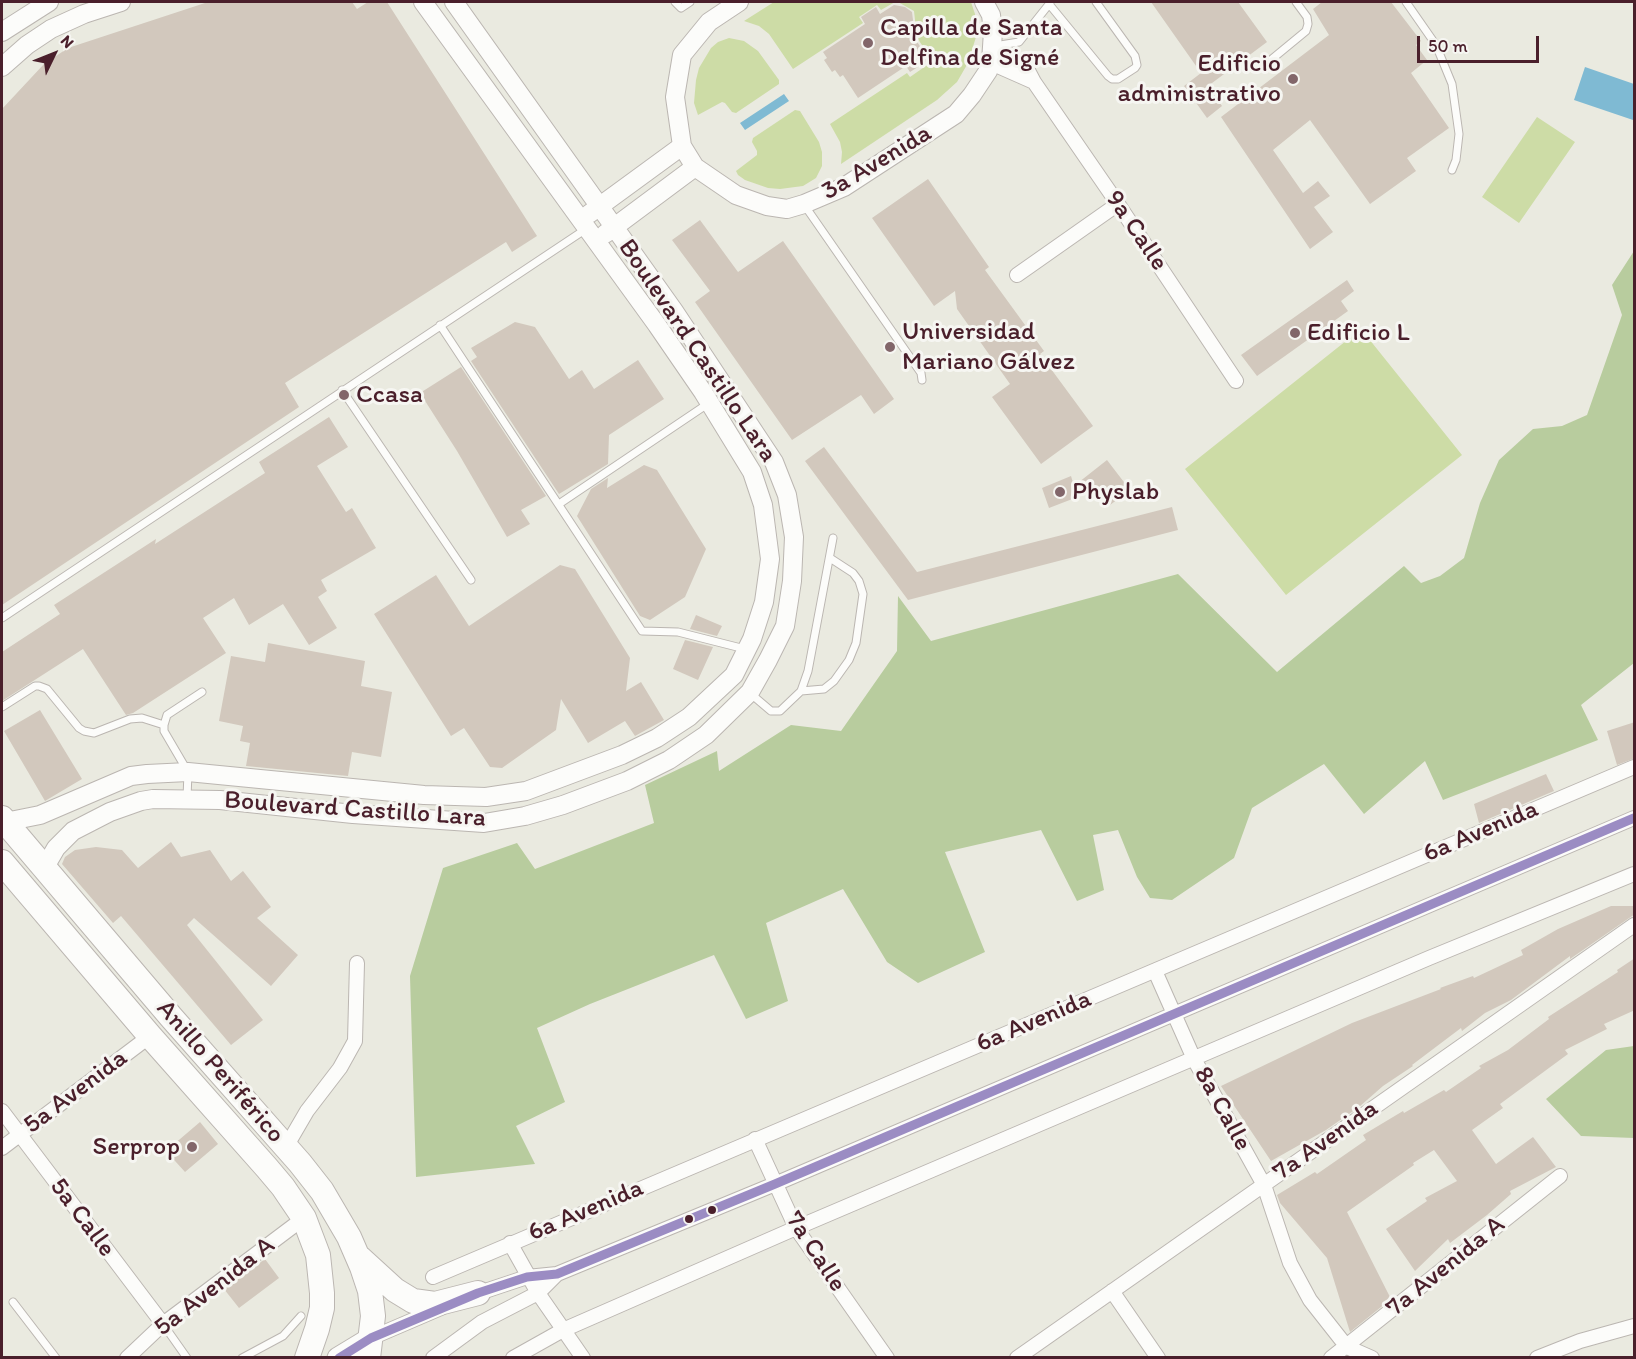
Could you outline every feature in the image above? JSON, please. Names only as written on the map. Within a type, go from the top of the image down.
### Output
[{"type":"highway","name":"Anillo Periférico","points":[[3,820],[322,1191],[349,1237],[371,1298],[373,1316],[370,1348]]},
{"type":"highway","name":"Anillo Periférico","points":[[2,864],[273,1174],[304,1218],[318,1255],[322,1293],[322,1308],[307,1358]]},
{"type":"highway","points":[[357,1255],[408,1299],[429,1304],[478,1293]]},
{"type":"main road","points":[[338,1358],[370,1348]]},
{"type":"street","points":[[2,32],[49,2]]},
{"type":"street","points":[[2,66],[51,29],[117,2]]},
{"type":"street","name":"Boulevard Castillo Lara","points":[[3,820],[40,814],[131,776],[188,772],[424,795],[486,797],[526,791],[622,755],[657,738],[689,717],[734,675],[764,602],[770,559],[763,505],[752,472],[706,397],[657,325],[423,2]]},
{"type":"street","name":"Boulevard Castillo Lara","points":[[45,867],[56,848],[68,836],[110,812],[141,801],[187,798],[353,814],[484,823],[564,806],[627,781],[678,754],[706,735],[750,692],[768,660],[784,626],[792,581],[794,537],[787,495],[774,462],[674,311],[454,2]]},
{"type":"street","points":[[588,229],[614,227],[695,167],[682,146],[675,97],[682,55],[709,22],[740,2]]},
{"type":"street","points":[[984,2],[991,15],[992,54]]},
{"type":"street","name":"9a Calle","points":[[992,54],[1034,82],[1119,204],[1236,381]]},
{"type":"street","name":"3a Avenida","points":[[695,167],[736,195],[767,206],[787,208],[804,204],[844,187],[956,114],[988,71],[992,54]]},
{"type":"street","points":[[504,113],[523,100]]},
{"type":"street","points":[[588,229],[599,207],[682,146]]},
{"type":"street","points":[[1017,275],[1119,204]]},
{"type":"street","points":[[657,325],[674,311]]},
{"type":"street","points":[[706,397],[720,378]]},
{"type":"street","points":[[752,472],[774,462]]},
{"type":"street","points":[[714,695],[731,713]]},
{"type":"street","name":"6a Avenida","points":[[452,1300],[436,1276],[1635,767]]},
{"type":"street","points":[[484,823],[486,797]]},
{"type":"street","points":[[370,1348],[478,1293],[528,1276],[557,1274],[775,1184],[1635,818]]},
{"type":"street","points":[[513,1358],[563,1330],[796,1228],[1428,958],[1635,874]]},
{"type":"street","name":"7a Avenida","points":[[1017,1358],[1635,925]]},
{"type":"street","points":[[285,1147],[307,1111],[340,1068],[355,1041],[357,963]]},
{"type":"street","name":"8a Calle","points":[[1155,971],[1194,1059],[1264,1185],[1290,1263],[1310,1300],[1347,1347],[1372,1358]]},
{"type":"street","name":"5a Avenida","points":[[2,1148],[150,1036]]},
{"type":"street","name":"5a Calle","points":[[2,1112],[163,1324]]},
{"type":"street","name":"7a Calle","points":[[755,1139],[796,1228],[887,1358]]},
{"type":"street","name":"7a Avenida A","points":[[1331,1358],[1560,1176]]},
{"type":"street","name":"5a Avenida A","points":[[127,1358],[163,1324],[304,1218]]},
{"type":"street","points":[[510,1244],[538,1293],[583,1358]]},
{"type":"street","points":[[433,1358],[482,1322],[538,1293],[557,1274]]},
{"type":"street","points":[[1112,1291],[1158,1358]]},
{"type":"street","points":[[1537,1358],[1580,1341],[1635,1326]]},
{"type":"lane","points":[[675,2],[681,8],[690,2]]},
{"type":"lane","points":[[992,54],[1019,42],[1050,3],[1107,76],[1118,79],[1135,68],[1136,56],[1096,2]]},
{"type":"lane","points":[[1272,59],[1306,31],[1307,17],[1296,2]]},
{"type":"lane","points":[[1406,2],[1436,45],[1452,84],[1459,134],[1456,160],[1452,170]]},
{"type":"lane","points":[[804,204],[921,373],[922,380]]},
{"type":"lane","points":[[2,618],[342,390],[588,229]]},
{"type":"lane","points":[[440,326],[642,631],[678,632],[746,650]]},
{"type":"lane","points":[[342,390],[471,580]]},
{"type":"lane","points":[[559,504],[706,397]]},
{"type":"lane","points":[[750,692],[771,711],[780,711],[801,691],[808,671],[831,558],[832,538]]},
{"type":"lane","points":[[801,691],[824,689],[834,681],[849,660],[856,643],[863,594],[859,581],[853,573],[831,558]]},
{"type":"lane","points":[[2,707],[35,686],[39,686],[47,689],[80,728],[90,732],[94,733],[130,719],[142,718],[164,725]]},
{"type":"lane","points":[[187,798],[188,772],[164,731],[164,725],[167,715],[202,692]]},
{"type":"lane","points":[[13,1302],[56,1358]]},
{"type":"lane","points":[[242,1358],[283,1336],[301,1316]]},
{"type":"lane","points":[[163,1324],[187,1358]]},
{"type":"green space","points":[[774,2],[895,2],[881,10],[877,5],[859,17],[863,23],[793,69],[769,34],[759,26],[744,21]]},
{"type":"green space","points":[[898,2],[971,2],[975,14],[976,37],[968,63],[957,82],[937,100],[841,164],[840,142],[830,124],[907,73],[910,77],[933,61],[913,32],[916,29],[914,11]]},
{"type":"green space","points":[[729,38],[744,41],[758,51],[779,80],[779,84],[736,113],[722,102],[698,115],[694,103],[699,68],[711,48],[718,42]]},
{"type":"green space","points":[[795,110],[800,111],[819,142],[822,166],[816,178],[803,186],[780,189],[768,188],[745,180],[738,175],[736,171],[757,155],[752,142],[753,138]]},
{"type":"green space","points":[[1537,117],[1575,142],[1519,223],[1482,197]]},
{"type":"green space","points":[[1634,251],[1634,663],[1581,705],[1598,740],[1443,800],[1425,761],[1364,814],[1324,764],[1252,808],[1234,858],[1172,900],[1150,898],[1137,877],[1118,830],[1093,835],[1104,890],[1077,901],[1041,830],[945,852],[985,952],[918,983],[887,962],[843,889],[766,923],[788,1001],[746,1019],[714,955],[590,1004],[537,1028],[565,1102],[516,1126],[535,1164],[416,1177],[410,976],[443,868],[517,843],[535,869],[654,823],[645,785],[717,751],[719,771],[791,725],[841,731],[897,651],[898,596],[931,641],[1178,574],[1277,672],[1404,566],[1421,583],[1440,576],[1464,558],[1480,503],[1499,460],[1533,429],[1562,426],[1587,415],[1622,315],[1612,285]]},
{"type":"green space","points":[[1361,329],[1462,455],[1286,595],[1185,469]]},
{"type":"green space","points":[[1634,1046],[1634,1138],[1581,1136],[1546,1099],[1606,1050]]},
{"type":"water","points":[[1585,67],[1634,84],[1633,120],[1574,100]]},
{"type":"water","points":[[784,94],[789,101],[745,130],[740,123]]},
{"type":"building","points":[[208,2],[352,2],[357,9],[368,2],[387,2],[537,236],[512,252],[506,242],[285,383],[299,407],[2,605],[2,109],[44,64],[68,48]]},
{"type":"building","points":[[1151,2],[1238,2],[1267,42],[1208,86],[1222,106],[1207,118],[1184,86],[1201,73]]},
{"type":"building","points":[[1322,2],[1391,2],[1421,41],[1416,45],[1427,60],[1411,73],[1449,128],[1407,158],[1416,171],[1370,204],[1310,120],[1273,150],[1303,193],[1318,181],[1330,196],[1314,207],[1333,232],[1310,249],[1221,117],[1329,35],[1313,9]]},
{"type":"building","points":[[894,5],[905,7],[912,12],[913,20],[910,31],[929,60],[910,72],[906,66],[858,98],[843,75],[840,77],[835,70],[832,72],[824,60],[827,58],[823,52],[865,24],[861,17],[876,7],[880,14]]},
{"type":"building","points":[[928,179],[989,267],[985,270],[1044,351],[1040,354],[1093,426],[1041,464],[992,397],[1010,384],[957,309],[955,291],[934,306],[872,218]]},
{"type":"building","points":[[700,220],[738,272],[783,241],[894,399],[874,414],[861,395],[792,440],[695,302],[710,291],[672,240]]},
{"type":"building","name":"Edificio L","points":[[1347,280],[1354,291],[1341,301],[1348,311],[1257,376],[1241,355]]},
{"type":"building","points":[[515,322],[535,327],[569,379],[582,370],[594,389],[638,360],[664,399],[609,435],[608,464],[559,494],[471,361],[477,357],[471,348]]},
{"type":"building","points":[[461,367],[546,496],[521,510],[530,524],[507,537],[420,393]]},
{"type":"building","points":[[329,417],[348,447],[317,466],[346,512],[352,508],[376,548],[321,580],[327,591],[318,597],[337,628],[309,645],[283,604],[249,625],[234,598],[203,618],[226,653],[133,713],[126,715],[83,649],[2,701],[2,652],[60,614],[54,605],[156,539],[155,544],[265,473],[259,462]]},
{"type":"building","points":[[824,447],[917,572],[1172,507],[1178,530],[908,600],[805,461]]},
{"type":"building","points":[[1107,460],[1130,490],[1106,508],[1093,491],[1049,508],[1042,488],[1071,476],[1074,486]]},
{"type":"building","points":[[644,465],[657,470],[706,549],[685,597],[650,620],[640,616],[577,516],[591,489],[608,478],[607,488]]},
{"type":"building","points":[[560,565],[575,569],[630,658],[626,691],[641,682],[664,720],[635,736],[625,721],[588,743],[561,699],[556,730],[502,768],[490,767],[464,728],[451,736],[374,614],[436,575],[469,626]]},
{"type":"building","points":[[696,615],[722,626],[717,636],[690,629]]},
{"type":"building","points":[[685,640],[713,647],[698,680],[673,669]]},
{"type":"building","points":[[268,643],[365,661],[361,686],[392,692],[381,757],[352,752],[348,776],[246,766],[250,743],[240,741],[243,726],[219,721],[231,656],[265,662]]},
{"type":"building","points":[[40,710],[82,779],[45,801],[4,731]]},
{"type":"building","points":[[1635,722],[1635,758],[1617,765],[1607,731]]},
{"type":"building","points":[[1546,774],[1554,791],[1479,823],[1474,804]]},
{"type":"building","points":[[171,842],[181,857],[210,850],[231,881],[243,871],[271,907],[257,918],[298,955],[271,986],[194,918],[187,925],[263,1020],[231,1045],[121,916],[113,923],[62,864],[65,857],[75,850],[96,847],[122,850],[138,868]]},
{"type":"building","points":[[1611,906],[1635,906],[1635,914],[1570,959],[1570,956],[1511,1000],[1485,1013],[1462,1031],[1461,1028],[1326,1130],[1271,1161],[1221,1086],[1352,1023],[1440,988],[1473,976],[1474,978],[1523,955],[1521,950],[1558,929]]},
{"type":"building","points":[[1635,958],[1635,1010],[1604,1024],[1607,1029],[1565,1050],[1568,1054],[1500,1104],[1503,1108],[1472,1130],[1496,1164],[1533,1137],[1556,1167],[1510,1191],[1511,1194],[1487,1215],[1450,1243],[1448,1239],[1415,1271],[1386,1229],[1427,1201],[1425,1198],[1457,1181],[1434,1150],[1347,1212],[1391,1299],[1350,1332],[1327,1258],[1280,1203],[1277,1195],[1315,1172],[1317,1174],[1366,1140],[1363,1135],[1403,1111],[1404,1113],[1444,1090],[1446,1092],[1481,1068],[1479,1066],[1508,1050],[1549,1019],[1548,1017],[1618,972],[1617,970]]},
{"type":"building","name":"Serprop","points":[[200,1122],[218,1144],[185,1172],[166,1151]]},
{"type":"building","points":[[265,1259],[279,1278],[239,1308],[224,1289]]},
{"type":"transit line","points":[[339,1358],[371,1338],[478,1293],[527,1277],[557,1274],[775,1184],[1634,818]]},
{"type":"place","name":"Capilla de Santa Delfina de Signé","points":[[868,43]]},
{"type":"place","name":"Edificio administrativo","points":[[1293,79]]},
{"type":"place","name":"Edificio L","points":[[1295,333]]},
{"type":"place","name":"Universidad Mariano Gálvez","points":[[890,347]]},
{"type":"place","name":"Ccasa","points":[[344,395]]},
{"type":"place","name":"Physlab","points":[[1060,492]]},
{"type":"place","name":"Serprop","points":[[192,1147]]}]
